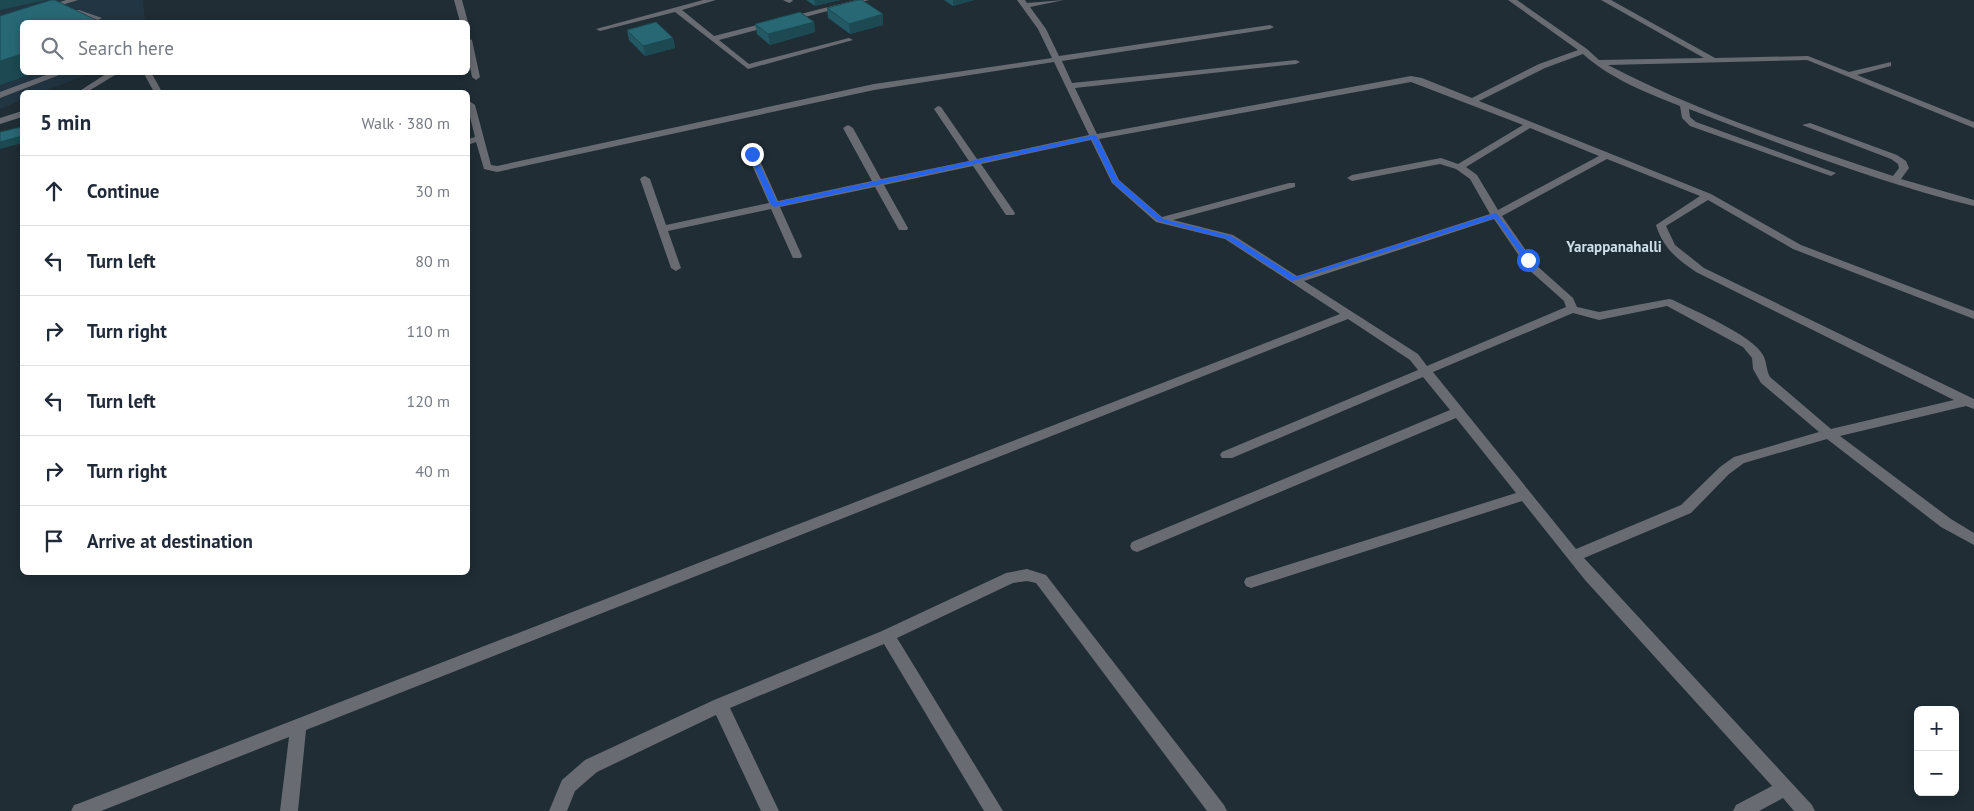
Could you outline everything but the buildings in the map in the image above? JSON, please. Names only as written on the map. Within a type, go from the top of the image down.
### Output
[{"type":"street","points":[[37,10],[74,0]]},
{"type":"street","points":[[458,0],[463,20]]},
{"type":"street","points":[[600,29],[712,0]]},
{"type":"street","points":[[712,38],[865,0]]},
{"type":"street","points":[[1023,3],[1060,0]]},
{"type":"street","points":[[1512,0],[1584,51],[1596,63],[1655,93],[1804,150],[1894,180],[1974,203]]},
{"type":"street","points":[[1605,0],[1714,60]]},
{"type":"street","points":[[1023,3],[1042,29],[1115,181],[1160,220],[1229,237],[1414,357],[1574,556],[1806,811]]},
{"type":"street","points":[[676,9],[748,67],[849,40]]},
{"type":"street","points":[[48,16],[66,12],[79,12],[98,18]]},
{"type":"street","points":[[470,104],[481,138],[487,167],[497,169],[874,87],[1270,27]]},
{"type":"street","points":[[470,49],[476,77]]},
{"type":"street","points":[[1471,102],[1542,66],[1584,51]]},
{"type":"street","points":[[1596,63],[1808,58],[1974,125]]},
{"type":"street","points":[[1069,86],[1296,62]]},
{"type":"street","points":[[1849,74],[1888,64]]},
{"type":"street","points":[[0,95],[55,75]]},
{"type":"street","points":[[85,90],[111,75]]},
{"type":"street","points":[[149,75],[157,90]]},
{"type":"street","points":[[662,229],[1094,137],[1402,80],[1419,80],[1708,196],[1797,247],[1974,315]]},
{"type":"street","points":[[1684,104],[1686,118],[1693,124],[1831,173]]},
{"type":"street","points":[[938,109],[1010,212]]},
{"type":"street","points":[[0,121],[20,115]]},
{"type":"street","points":[[1459,167],[1529,125]]},
{"type":"street","points":[[1808,125],[1903,162],[1904,168],[1894,180]]},
{"type":"street","points":[[848,128],[903,228]]},
{"type":"street","points":[[470,141],[481,138]]},
{"type":"street","points":[[752,154],[797,256]]},
{"type":"street","points":[[1295,280],[1496,215],[1606,156]]},
{"type":"street","points":[[1352,178],[1441,161],[1459,167],[1474,176],[1496,215],[1532,267],[1569,300],[1572,309]]},
{"type":"street","points":[[644,179],[676,268]]},
{"type":"street","points":[[1160,220],[1292,185]]},
{"type":"street","points":[[1708,196],[1661,225],[1665,240],[1674,252],[1700,270],[1972,402]]},
{"type":"street","points":[[1227,455],[1572,309],[1599,316],[1669,302],[1747,344],[1758,357],[1759,369],[1764,380],[1829,434],[1946,524],[1974,540]]},
{"type":"street","points":[[80,811],[1349,315]]},
{"type":"street","points":[[1574,556],[1686,509],[1698,501],[1729,467],[1739,460],[1829,434],[1972,402]]},
{"type":"street","points":[[1137,546],[1458,412]]},
{"type":"street","points":[[1251,582],[1525,495]]},
{"type":"street","points":[[558,811],[568,786],[591,766],[720,705],[887,636],[1011,578],[1027,575],[1041,579],[1218,811]]},
{"type":"street","points":[[887,636],[994,811]]},
{"type":"street","points":[[720,705],[770,811]]},
{"type":"street","points":[[289,811],[298,726]]},
{"type":"street","points":[[1742,811],[1785,788]]},
{"type":"shaded area","points":[[0,0],[143,0],[145,20],[20,20],[20,75],[86,75],[47,90],[20,90],[20,101],[0,109]]},
{"type":"district","name":"Yarappanahalli","points":[[1614,246]]},
{"type":"route","points":[[752,154],[775,205],[1094,137],[1115,181],[1160,220],[1229,237],[1295,280],[1496,215],[1528,260]]}]
